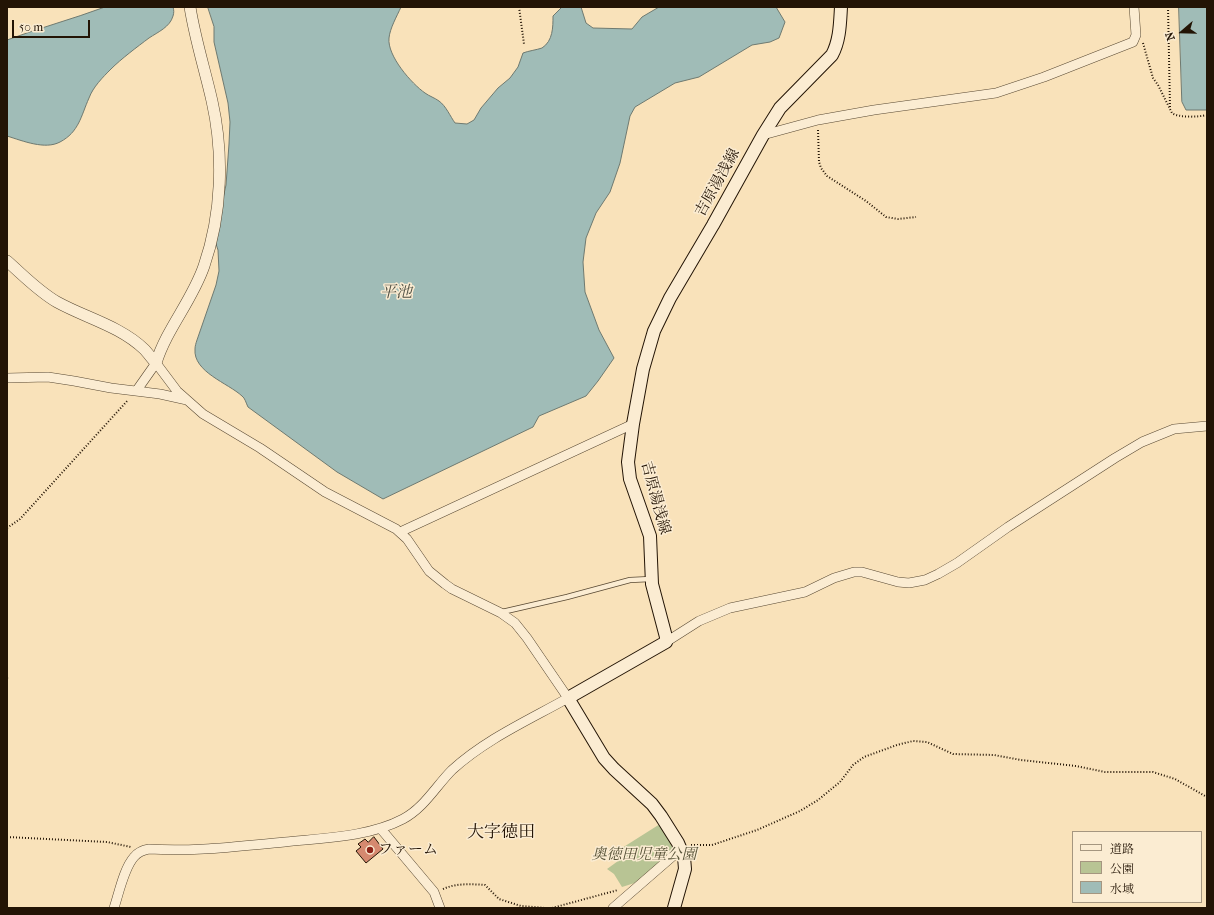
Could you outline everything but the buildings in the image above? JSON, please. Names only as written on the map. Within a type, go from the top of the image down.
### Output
[{"type":"main road","name":"吉原湯浅線","points":[[666,642],[652,579],[650,536],[630,479],[628,469],[628,453],[632,424],[642,369],[654,331],[670,298],[713,226],[762,135],[780,108],[832,55],[836,48],[840,30],[841,7]]},
{"type":"main road","points":[[666,642],[568,698],[604,758],[652,804],[662,816],[679,846],[684,857],[685,869],[674,908]]},
{"type":"street","points":[[137,390],[156,363],[166,337],[187,303],[199,278],[213,230],[217,202],[219,153],[215,118],[190,7]]},
{"type":"street","points":[[762,135],[818,120],[874,110],[996,93],[1044,77],[1131,43],[1136,34],[1134,7]]},
{"type":"street","points":[[7,261],[49,297],[125,335],[143,349],[172,384],[203,414],[260,448],[325,492],[389,524],[400,532],[429,571],[441,581],[452,589],[501,613],[515,623],[568,698],[496,738],[480,749],[452,770],[425,802],[405,819],[381,829],[335,837],[198,850],[148,849],[139,853],[133,858],[127,870],[114,908]]},
{"type":"street","points":[[7,378],[48,377],[111,388],[137,390],[187,400]]},
{"type":"street","points":[[400,532],[632,424]]},
{"type":"street","points":[[666,642],[699,621],[718,612],[741,605],[805,592],[834,578],[854,572],[862,572],[898,582],[909,583],[925,580],[957,563],[1014,523],[1142,442],[1174,429],[1207,426]]},
{"type":"street","points":[[381,829],[434,892],[440,908]]},
{"type":"street","points":[[613,908],[679,846]]},
{"type":"lane","points":[[501,613],[630,580],[639,578],[652,579]]},
{"type":"path","points":[[519,7],[524,44]]},
{"type":"path","points":[[1168,7],[1169,102],[1171,111]]},
{"type":"path","points":[[1131,43],[1137,46],[1143,43],[1153,78],[1173,114],[1196,117],[1207,115]]},
{"type":"path","points":[[818,120],[821,168],[828,176],[886,216],[898,219],[916,217]]},
{"type":"path","points":[[7,528],[20,519],[137,390]]},
{"type":"path","points":[[679,846],[712,845],[757,830],[800,811],[818,800],[840,782],[853,765],[864,757],[913,741],[926,742],[953,754],[994,755],[1021,760],[1076,766],[1105,772],[1153,772],[1175,779],[1207,797]]},
{"type":"path","points":[[7,837],[107,842],[148,849]]},
{"type":"path","points":[[434,892],[449,886],[474,884],[486,885],[499,899],[521,906],[546,908]]},
{"type":"path","points":[[552,908],[618,890]]},
{"type":"green space","name":"奥徳田児童公園","points":[[660,824],[674,850],[641,881],[622,887],[614,874],[607,869],[625,856],[622,848]]},
{"type":"water","points":[[105,7],[173,7],[174,13],[166,26],[124,57],[98,82],[91,94],[79,123],[66,138],[54,144],[41,145],[7,136],[7,40]]},
{"type":"water","name":"平池","points":[[208,7],[401,7],[392,26],[389,38],[389,45],[396,61],[407,76],[420,89],[446,108],[455,123],[467,124],[474,120],[481,108],[498,88],[510,78],[518,67],[523,53],[542,48],[546,45],[552,34],[553,16],[562,7],[581,7],[586,23],[593,28],[632,29],[642,17],[659,7],[776,7],[785,22],[779,38],[770,42],[752,45],[699,77],[675,83],[635,107],[630,116],[620,163],[610,192],[596,213],[586,238],[583,262],[585,292],[599,330],[614,358],[586,396],[539,416],[533,427],[383,499],[337,472],[248,407],[245,399],[236,391],[205,371],[196,357],[196,344],[216,285],[219,271],[218,250],[214,238],[226,185],[230,122],[228,103],[214,42],[214,27]]},
{"type":"water","points":[[1179,7],[1207,7],[1207,110],[1186,110],[1182,102]]},
{"type":"place","name":"ファーム","points":[[370,850]]},
{"type":"district","name":"大字徳田","points":[[501,833]]}]
